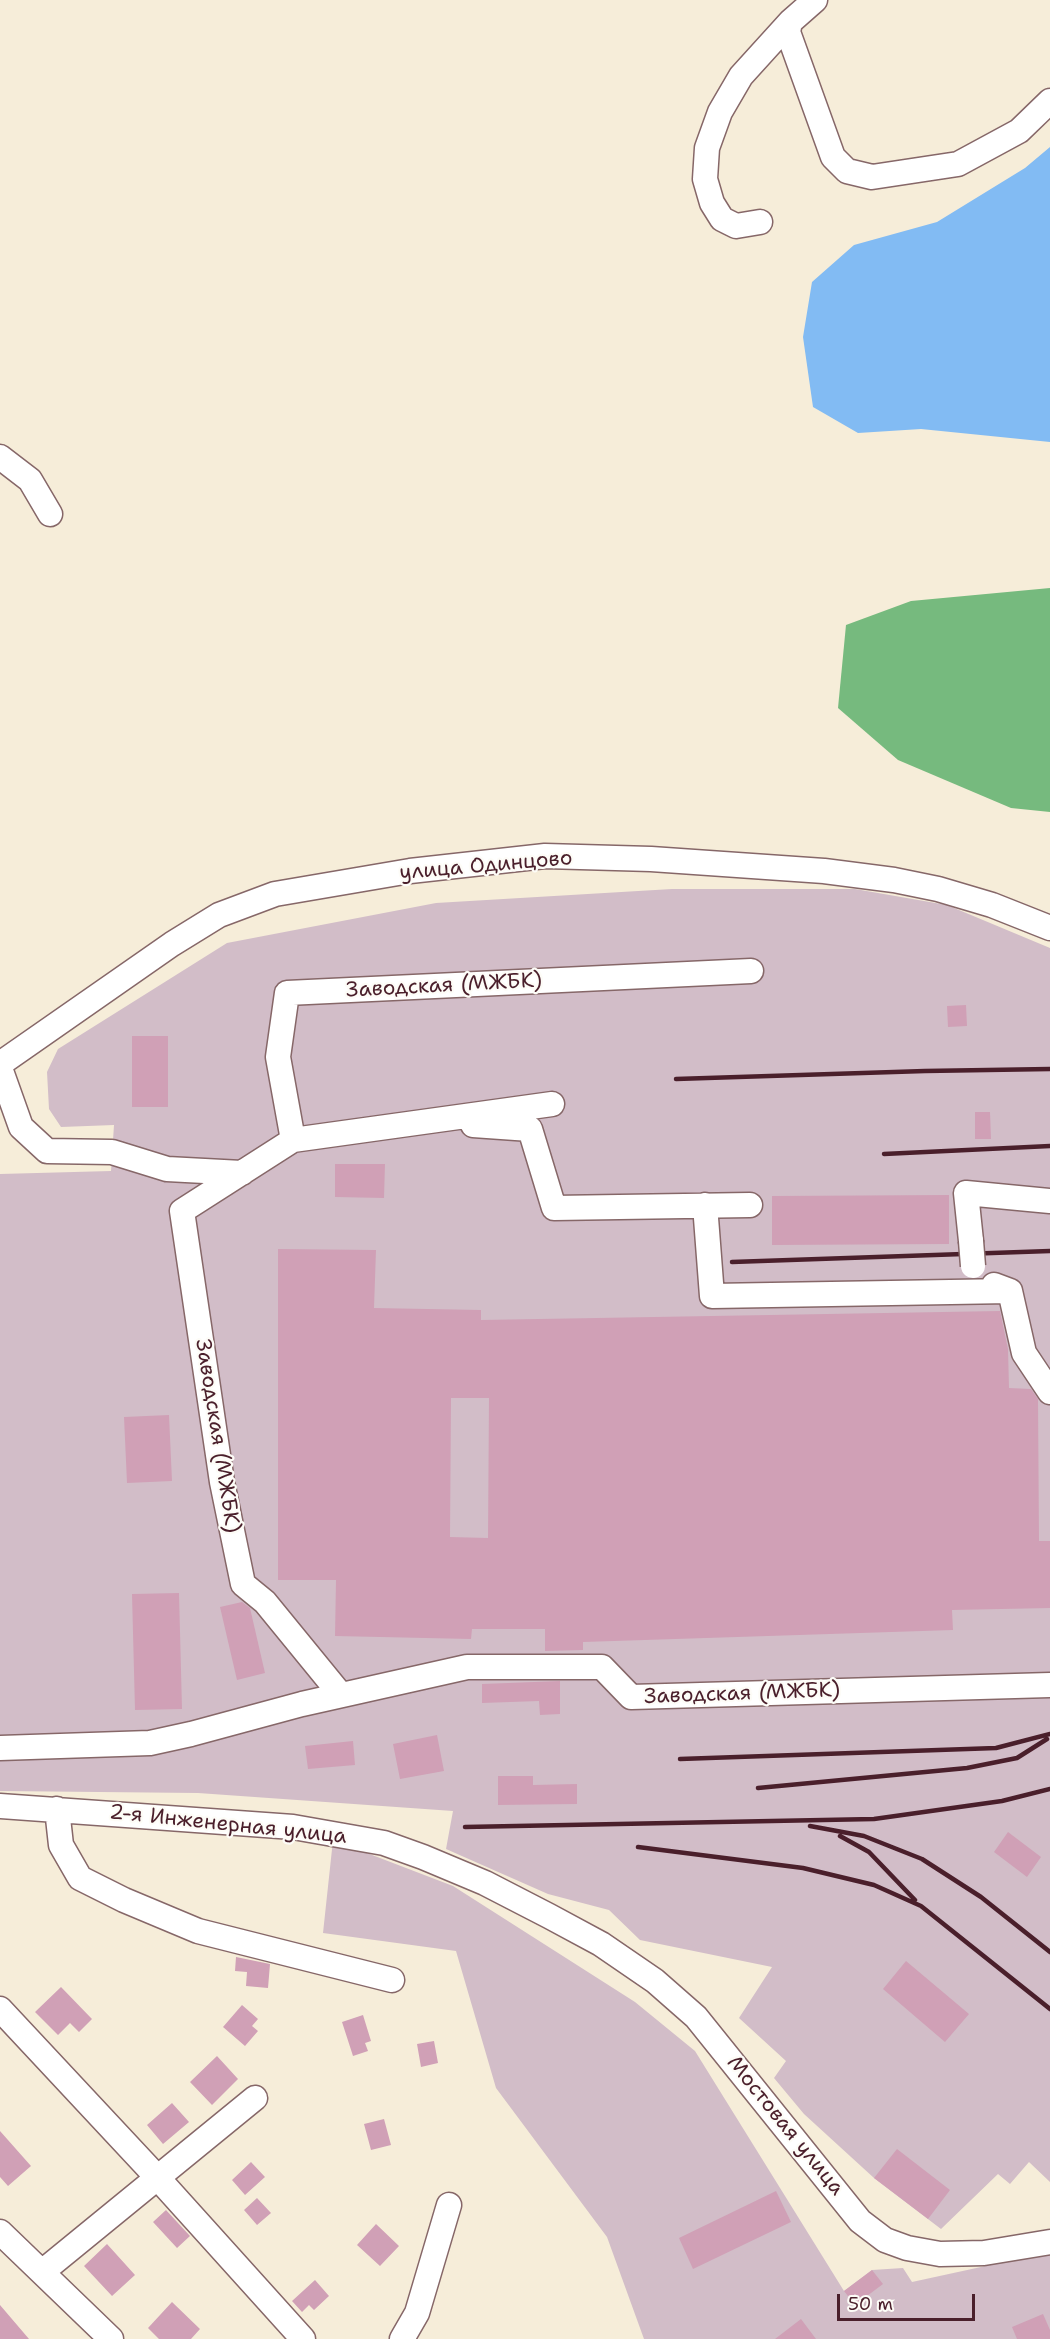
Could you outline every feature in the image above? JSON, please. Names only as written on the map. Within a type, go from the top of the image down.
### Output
[{"type":"street","points":[[760,222],[736,226],[722,219],[712,203],[705,179],[707,148],[720,112],[741,76],[790,22],[815,0]]},
{"type":"street","points":[[790,22],[788,32],[818,120],[833,157],[847,171],[872,177],[958,164],[1019,131],[1050,101]]},
{"type":"street","points":[[0,457],[30,480],[50,514]]},
{"type":"street","name":"улица Одинцово","points":[[0,1066],[172,944],[219,915],[275,894],[410,871],[544,856],[651,859],[824,871],[894,880],[938,889],[992,905],[1050,928]]},
{"type":"street","points":[[1024,917],[1050,918]]},
{"type":"street","name":"Заводская (МЖБК)","points":[[293,1140],[278,1057],[287,993],[751,971]]},
{"type":"street","points":[[0,1066],[21,1127],[47,1151],[112,1152],[167,1169],[242,1173]]},
{"type":"street","name":"Заводская (МЖБК)","points":[[341,1695],[264,1602],[243,1584],[222,1482],[182,1211],[293,1140],[552,1104]]},
{"type":"street","name":"Заводская (МЖБК)","points":[[423,1122],[530,1129],[554,1208],[750,1204]]},
{"type":"street","points":[[1010,1291],[974,1276],[966,1193],[1050,1201]]},
{"type":"street","points":[[705,1205],[712,1296],[1010,1291]]},
{"type":"street","points":[[1010,1291],[1024,1353],[1050,1392]]},
{"type":"street","name":"Заводская (МЖБК)","points":[[0,1748],[150,1743],[341,1695],[467,1667],[602,1667],[631,1697],[1050,1685]]},
{"type":"street","name":"2-я Инженерная улица","points":[[0,1806],[293,1827],[384,1844],[423,1857],[485,1883],[549,1916]]},
{"type":"street","points":[[57,1809],[61,1845],[80,1878],[124,1900],[198,1931],[392,1980]]},
{"type":"street","name":"Мостовая улица","points":[[549,1916],[601,1944],[655,1981],[696,2017],[860,2221],[885,2240],[908,2248],[940,2254],[984,2253],[1050,2242]]},
{"type":"street","points":[[0,2009],[156,2176],[303,2339]]},
{"type":"street","points":[[42,2272],[156,2176],[255,2098]]},
{"type":"street","points":[[402,2339],[417,2313],[449,2205]]},
{"type":"street","points":[[0,2232],[111,2339]]},
{"type":"shaded area","points":[[672,889],[855,889],[947,905],[1050,948],[1050,2182],[1029,2162],[1010,2184],[998,2174],[941,2229],[874,2178],[804,2114],[774,2078],[786,2061],[739,2018],[772,1967],[640,1940],[609,1910],[548,1894],[446,1849],[453,1811],[198,1793],[0,1791],[0,1174],[111,1171],[114,1125],[61,1127],[49,1109],[47,1072],[58,1049],[227,943],[436,903]]},
{"type":"shaded area","points":[[333,1840],[453,1886],[635,2002],[695,2051],[844,2291],[872,2270],[903,2268],[912,2282],[1050,2252],[1050,2339],[644,2339],[607,2237],[496,2088],[456,1951],[323,1933]]},
{"type":"green space","points":[[1050,588],[1050,812],[1011,808],[898,760],[838,708],[846,625],[911,601]]},
{"type":"water","points":[[1050,147],[1050,442],[921,429],[858,433],[813,407],[803,337],[812,282],[854,245],[937,222],[1025,168]]},
{"type":"building","points":[[966,1005],[967,1026],[948,1027],[947,1006]]},
{"type":"building","points":[[132,1036],[168,1036],[168,1107],[132,1107]]},
{"type":"building","points":[[975,1112],[990,1112],[991,1139],[975,1139]]},
{"type":"building","points":[[335,1164],[385,1164],[384,1198],[335,1197]]},
{"type":"building","points":[[949,1195],[949,1244],[772,1245],[772,1196]]},
{"type":"building","points":[[278,1249],[376,1250],[374,1308],[481,1310],[481,1320],[1000,1311],[1008,1349],[1009,1388],[1031,1389],[1038,1399],[1039,1541],[1050,1541],[1050,1608],[952,1610],[953,1630],[583,1642],[583,1650],[545,1651],[545,1629],[472,1629],[471,1639],[335,1636],[336,1580],[278,1580]],"holes":[[[451,1398],[489,1398],[488,1538],[450,1537]]]},
{"type":"building","points":[[169,1415],[172,1481],[127,1483],[124,1417]]},
{"type":"building","points":[[179,1593],[182,1709],[135,1710],[132,1594]]},
{"type":"building","points":[[242,1602],[250,1608],[265,1673],[237,1680],[220,1607]]},
{"type":"building","points":[[560,1681],[560,1714],[540,1715],[539,1701],[482,1703],[482,1684]]},
{"type":"building","points":[[437,1735],[444,1771],[400,1779],[393,1744]]},
{"type":"building","points":[[353,1741],[355,1765],[308,1769],[305,1746]]},
{"type":"building","points":[[498,1776],[533,1776],[533,1785],[577,1784],[577,1804],[498,1805]]},
{"type":"building","points":[[1008,1832],[1041,1857],[1027,1877],[994,1852]]},
{"type":"building","points":[[236,1957],[270,1964],[268,1988],[246,1986],[247,1972],[235,1971]]},
{"type":"building","points":[[906,1961],[969,2014],[945,2042],[883,1989]]},
{"type":"building","points":[[61,1987],[92,2019],[79,2032],[70,2023],[58,2035],[35,2012]]},
{"type":"building","points":[[242,2005],[258,2019],[252,2026],[258,2031],[245,2046],[223,2027]]},
{"type":"building","points":[[363,2015],[371,2041],[365,2043],[368,2051],[353,2056],[342,2022]]},
{"type":"building","points":[[434,2041],[438,2063],[421,2067],[417,2044]]},
{"type":"building","points":[[217,2056],[238,2079],[212,2105],[190,2082]]},
{"type":"building","points":[[172,2103],[189,2122],[163,2144],[147,2125]]},
{"type":"building","points":[[384,2119],[391,2145],[371,2150],[364,2124]]},
{"type":"building","points":[[0,2131],[31,2166],[8,2186],[0,2177]]},
{"type":"building","points":[[897,2149],[950,2190],[928,2219],[874,2178]]},
{"type":"building","points":[[251,2162],[265,2177],[245,2195],[232,2180]]},
{"type":"building","points":[[776,2191],[791,2222],[693,2269],[679,2238]]},
{"type":"building","points":[[257,2198],[271,2213],[257,2225],[244,2210]]},
{"type":"building","points":[[166,2210],[190,2236],[177,2248],[153,2222]]},
{"type":"building","points":[[376,2224],[399,2246],[380,2266],[357,2245]]},
{"type":"building","points":[[107,2244],[135,2275],[112,2296],[84,2266]]},
{"type":"building","points":[[872,2270],[883,2284],[855,2305],[844,2291]]},
{"type":"building","points":[[315,2280],[329,2296],[314,2310],[309,2305],[302,2312],[292,2301]]},
{"type":"building","points":[[172,2302],[200,2329],[191,2339],[159,2339],[148,2328]]},
{"type":"building","points":[[0,2305],[29,2339],[0,2339]]},
{"type":"building","points":[[1043,2314],[1050,2330],[1050,2339],[1017,2339],[1012,2327]]},
{"type":"building","points":[[801,2319],[816,2339],[775,2339]]},
{"type":"railway","points":[[676,1079],[1050,1069]]},
{"type":"railway","points":[[884,1154],[1050,1146]]},
{"type":"railway","points":[[732,1262],[1050,1251]]},
{"type":"railway","points":[[680,1759],[996,1748],[1050,1734]]},
{"type":"railway","points":[[758,1788],[967,1768],[1017,1758],[1047,1739]]},
{"type":"railway","points":[[465,1827],[874,1819],[1002,1801],[1050,1789]]},
{"type":"railway","points":[[810,1826],[864,1836],[922,1859],[981,1897],[1050,1952]]},
{"type":"railway","points":[[840,1836],[869,1852],[915,1900]]},
{"type":"railway","points":[[638,1847],[803,1868],[874,1885],[921,1906],[1050,2009]]}]
